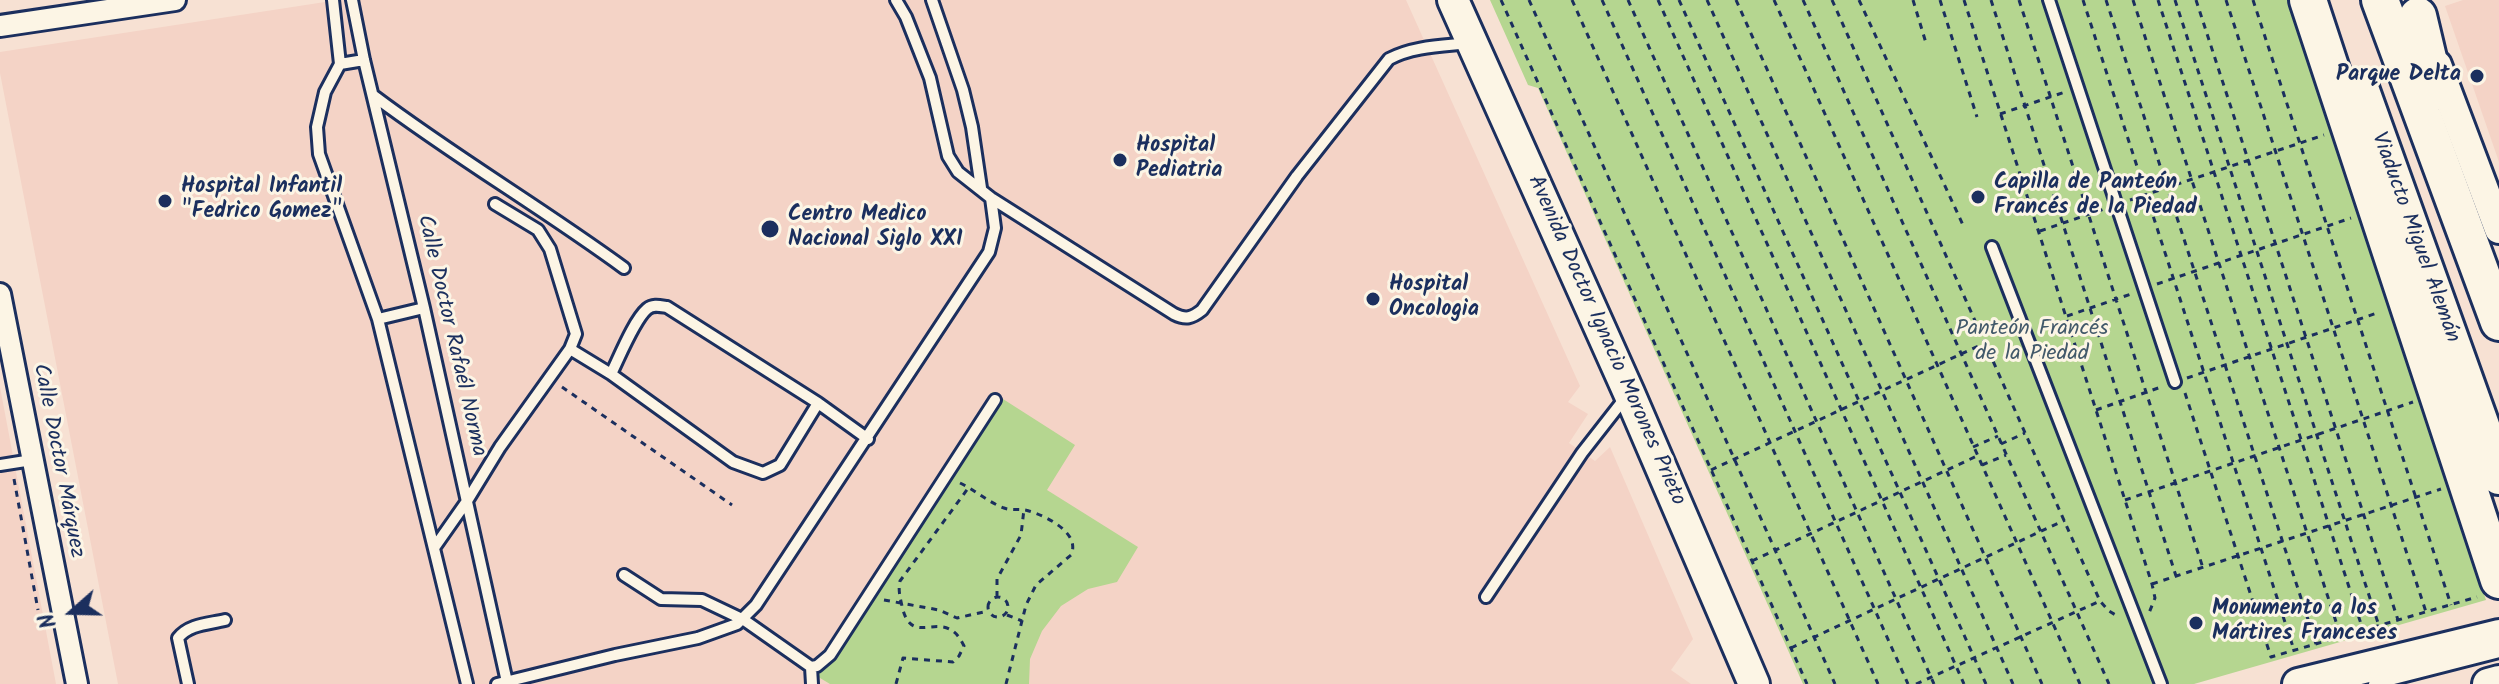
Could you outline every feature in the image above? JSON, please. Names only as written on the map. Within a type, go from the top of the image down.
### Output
[{"type":"highway","points":[[2308,0],[2488,589]]},
{"type":"highway","name":"Viaducto Miguel Alemán","points":[[2329,0],[2499,476]]},
{"type":"highway","points":[[2380,0],[2482,228]]},
{"type":"highway","points":[[2415,8],[2433,84],[2482,228],[2499,322]]},
{"type":"main road","name":"Avenida Doctor Ignacio Morones Prieto","points":[[1453,0],[1629,393],[1754,684]]},
{"type":"main road","points":[[2298,684],[2499,635]]},
{"type":"main road","points":[[2488,684],[2499,681]]},
{"type":"street","points":[[0,26],[175,0]]},
{"type":"street","name":"Calle Doctor Márquez","points":[[0,294],[77,684]]},
{"type":"lane","points":[[333,0],[340,64],[325,92],[317,127],[319,154],[378,319],[467,684]]},
{"type":"lane","name":"Calle Doctor Rafaél Norma","points":[[352,0],[467,501],[503,683]]},
{"type":"lane","points":[[896,0],[930,78],[948,156],[958,172],[991,198],[1184,319],[1202,310],[1297,176],[1389,59],[1401,53],[1472,43]]},
{"type":"lane","points":[[932,0],[963,90],[981,188]]},
{"type":"lane","points":[[2049,0],[2175,382]]},
{"type":"lane","points":[[340,64],[364,60]]},
{"type":"lane","points":[[374,96],[624,268]]},
{"type":"lane","points":[[503,683],[698,638],[744,620],[868,439],[989,252],[995,228],[991,198]]},
{"type":"lane","points":[[434,548],[500,447],[570,349],[576,334],[550,249],[538,230],[495,204]]},
{"type":"lane","points":[[538,230],[547,214]]},
{"type":"lane","points":[[1992,247],[2161,684]]},
{"type":"lane","points":[[611,374],[647,309],[667,307],[818,403],[868,439]]},
{"type":"lane","points":[[378,319],[424,308]]},
{"type":"lane","points":[[570,349],[611,374],[733,462],[763,473],[780,465],[818,403]]},
{"type":"lane","points":[[1486,597],[1582,453],[1629,393]]},
{"type":"lane","points":[[624,575],[661,599],[702,600],[744,620],[811,667],[817,666],[830,655],[995,400]]},
{"type":"lane","points":[[0,465],[32,460]]},
{"type":"lane","points":[[188,684],[178,638],[192,627],[225,620]]},
{"type":"lane","points":[[2374,684],[2499,652]]},
{"type":"lane","points":[[811,667],[812,684]]},
{"type":"path","points":[[1501,0],[1807,684]]},
{"type":"path","points":[[1529,0],[1835,684]]},
{"type":"path","points":[[1572,0],[1878,684]]},
{"type":"path","points":[[1602,0],[1908,684]]},
{"type":"path","points":[[1628,0],[1934,684]]},
{"type":"path","points":[[1658,0],[1964,684]]},
{"type":"path","points":[[1679,0],[1986,684]]},
{"type":"path","points":[[1707,0],[2013,684]]},
{"type":"path","points":[[1736,0],[2042,684]]},
{"type":"path","points":[[1774,0],[2080,684]]},
{"type":"path","points":[[1803,0],[2109,684]]},
{"type":"path","points":[[1832,0],[2100,601],[1916,684]]},
{"type":"path","points":[[1859,0],[1963,225]]},
{"type":"path","points":[[1913,0],[1926,43]]},
{"type":"path","points":[[1940,0],[1977,117]]},
{"type":"path","points":[[1964,0],[2152,584],[2155,598],[2149,615],[2136,623]]},
{"type":"path","points":[[1991,0],[2176,576]]},
{"type":"path","points":[[2019,0],[2203,568]]},
{"type":"path","points":[[2083,0],[2294,650]]},
{"type":"path","points":[[2106,0],[2316,644]]},
{"type":"path","points":[[2133,0],[2341,637]]},
{"type":"path","points":[[2158,0],[2363,630]]},
{"type":"path","points":[[2175,0],[2379,626]]},
{"type":"path","points":[[2196,0],[2398,620]]},
{"type":"path","points":[[2226,0],[2426,612]]},
{"type":"path","points":[[2253,0],[2451,605]]},
{"type":"path","points":[[2000,114],[2077,88]]},
{"type":"path","points":[[2040,231],[2326,135]]},
{"type":"path","points":[[2067,316],[2353,217]]},
{"type":"path","points":[[2096,410],[2383,311]]},
{"type":"path","points":[[1711,470],[1985,343]]},
{"type":"path","points":[[549,378],[732,505]]},
{"type":"path","points":[[2175,382],[2184,390],[2271,657],[2451,605],[2488,589]]},
{"type":"path","points":[[2125,500],[2413,402]]},
{"type":"path","points":[[2001,444],[2025,433]]},
{"type":"path","points":[[1973,447],[1998,436]]},
{"type":"path","points":[[1752,561],[1977,455]]},
{"type":"path","points":[[1982,465],[2006,455]]},
{"type":"path","points":[[946,476],[1006,509],[1024,509],[1038,514],[1069,535],[1074,548],[1065,562],[1045,574],[1036,585],[1026,605],[1006,684]]},
{"type":"path","points":[[14,477],[38,610]]},
{"type":"path","points":[[896,684],[903,658],[953,662],[964,646],[958,633],[950,627],[913,627],[904,615],[898,591],[900,581],[969,487]]},
{"type":"path","points":[[2152,584],[2441,488]]},
{"type":"path","points":[[997,597],[997,579],[1021,535],[1024,509]]},
{"type":"path","points":[[1791,648],[2065,520]]},
{"type":"path","points":[[870,594],[890,602],[939,610],[957,618],[988,611],[998,618],[1006,614]]},
{"type":"path","points":[[988,611],[989,602],[997,597],[1008,605],[1006,614]]},
{"type":"path","points":[[1006,614],[1022,621]]},
{"type":"shaded area","name":"Centro Medico Nacional Siglo XXI","points":[[338,0],[1406,0],[1580,386],[1568,402],[1588,414],[1569,443],[1595,461],[1610,447],[1693,639],[1671,670],[1691,684],[118,684],[0,73],[0,52]]},
{"type":"shaded area","name":"Parque Delta","points":[[2463,0],[2499,0],[2499,162],[2445,6]]},
{"type":"shaded area","points":[[0,387],[56,684],[0,684]]},
{"type":"green space","name":"Panteón Francés de la Piedad","points":[[1490,0],[2293,0],[2486,600],[2194,684],[1803,684],[1538,88],[1528,85]]},
{"type":"green space","points":[[992,392],[1075,445],[1047,490],[1138,547],[1117,582],[1088,589],[1061,606],[1042,631],[1030,659],[1029,684],[830,684],[815,675],[870,594]]},
{"type":"place","name":"Parque Delta","points":[[2477,76]]},
{"type":"place","name":"Hospital Pediatria","points":[[1120,160]]},
{"type":"place","name":"Capilla de Panteón Francés de la Piedad","points":[[1978,197]]},
{"type":"place","name":"Hospital Infantil \"Fedrico Gomez\"","points":[[165,201]]},
{"type":"place","name":"Centro Medico Nacional Siglo XXI","points":[[770,229]]},
{"type":"place","name":"Hospital Oncologia","points":[[1373,299]]},
{"type":"place","name":"Monumento a los Mártires Franceses","points":[[2196,623]]}]
